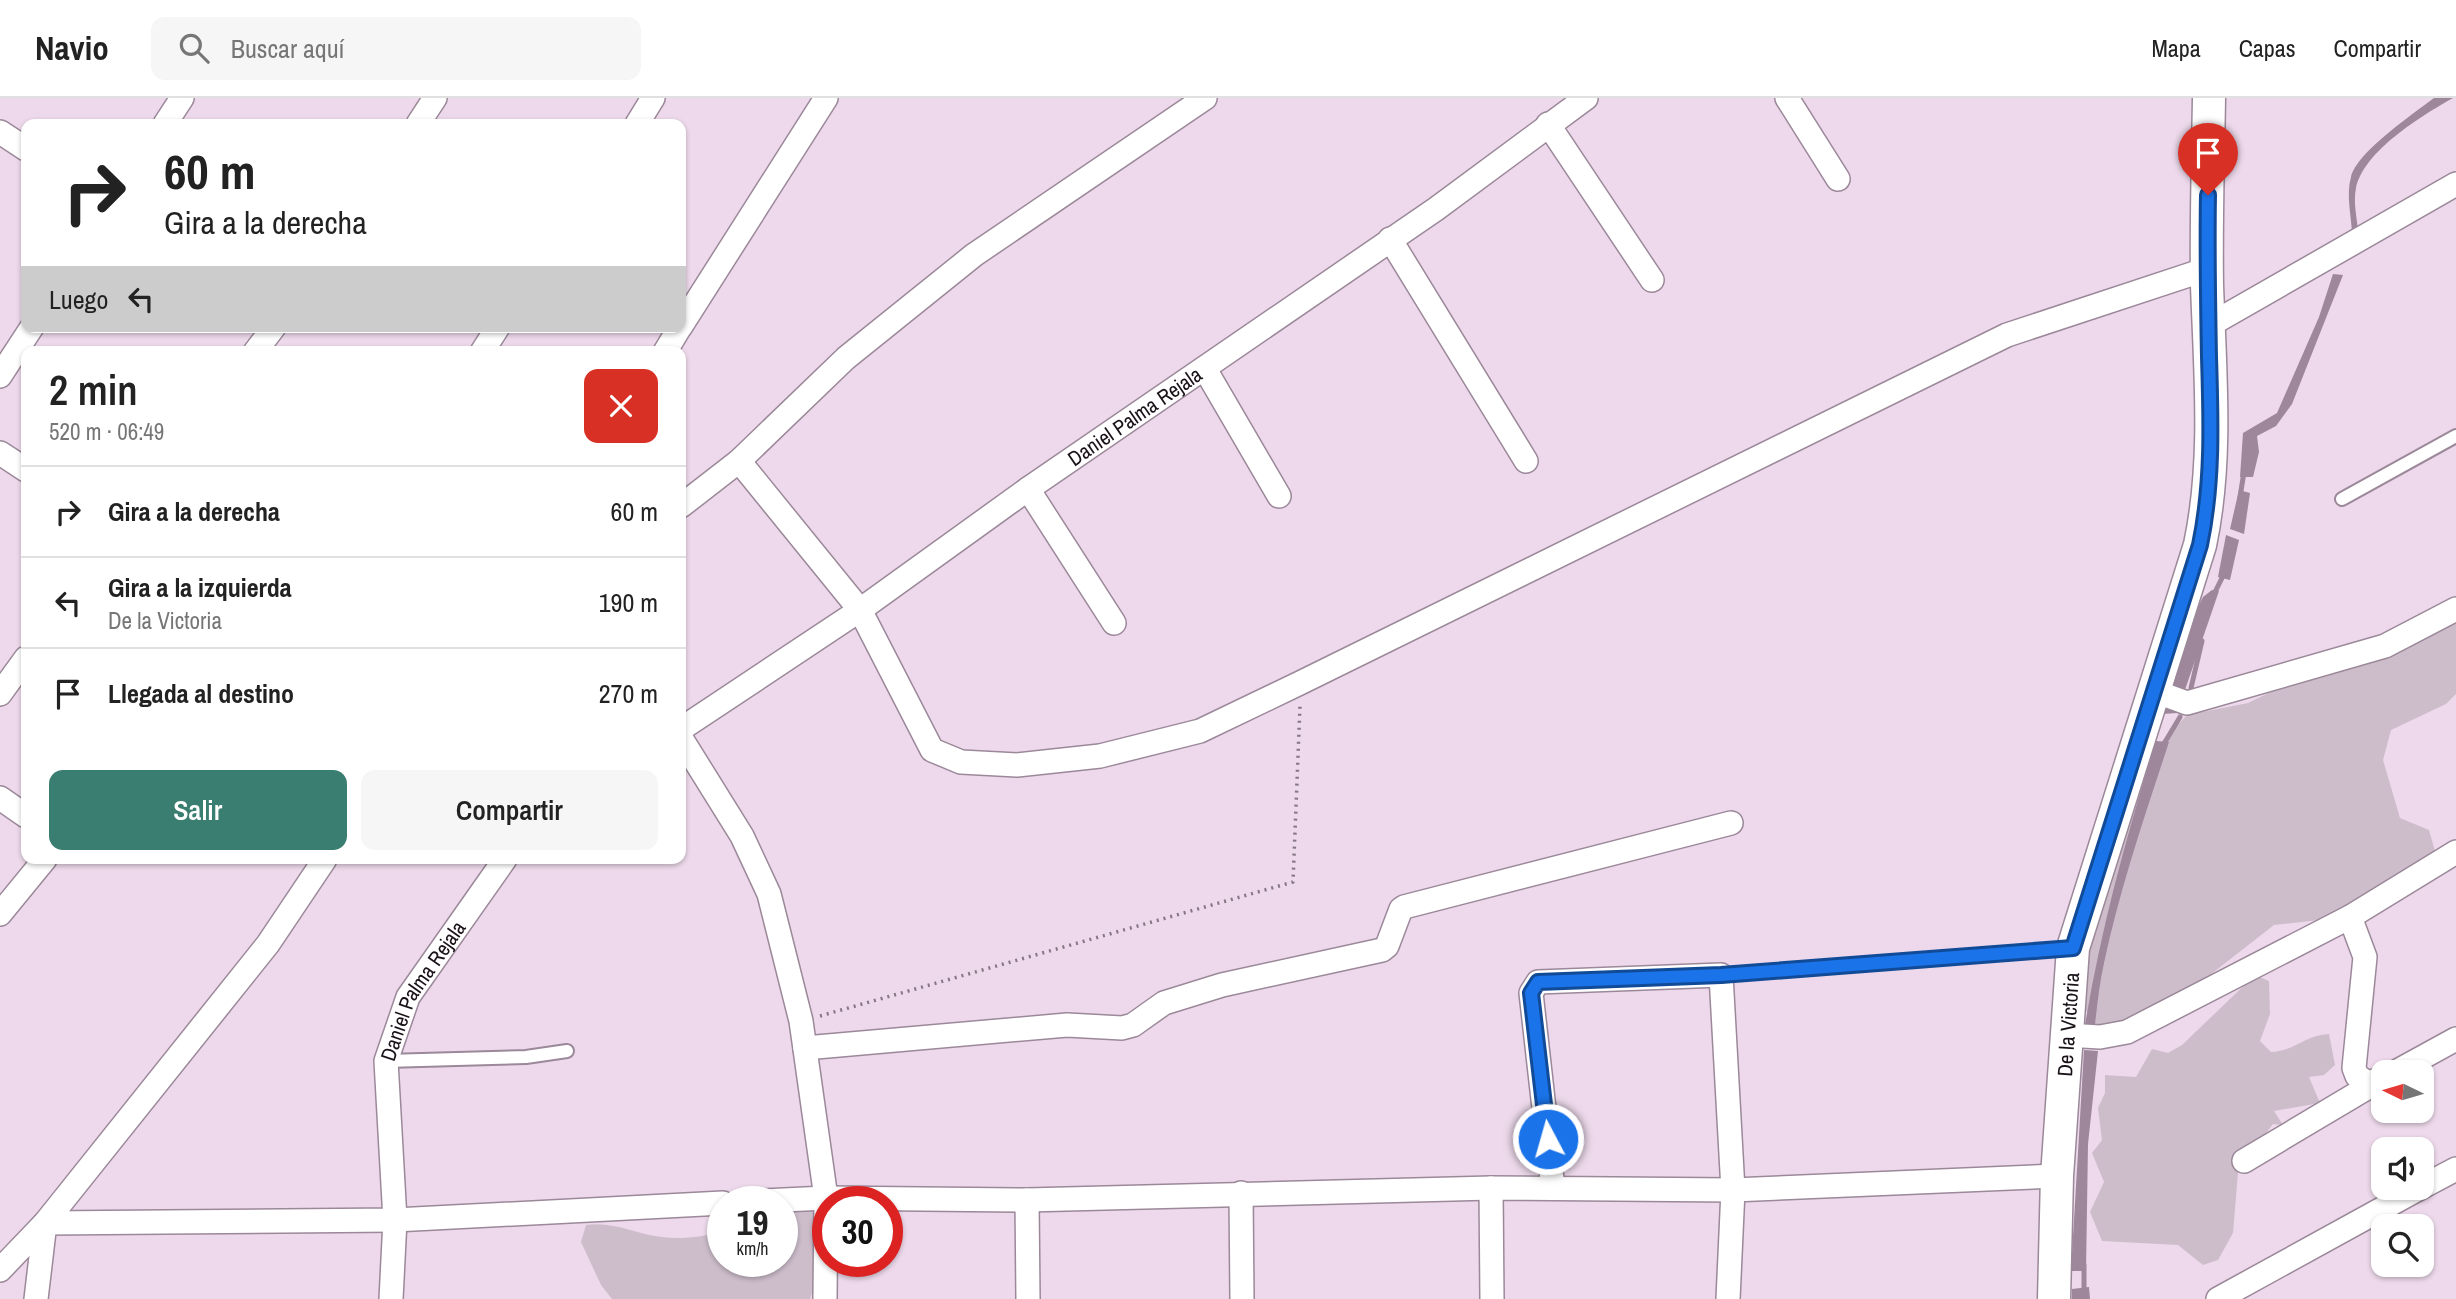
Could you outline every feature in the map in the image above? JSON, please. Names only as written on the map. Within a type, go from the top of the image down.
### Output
[{"type":"main road","name":"De la Victoria","points":[[2054,1299],[2057,1175],[2073,948],[2200,545],[2208,506],[2211,434],[2207,269],[2209,98]]},
{"type":"street","points":[[168,119],[182,98]]},
{"type":"street","points":[[421,119],[435,98]]},
{"type":"street","points":[[639,119],[653,98]]},
{"type":"street","points":[[686,318],[826,98]]},
{"type":"street","points":[[686,502],[738,461],[846,358],[974,255],[1205,98]]},
{"type":"street","name":"Daniel Palma Rejala","points":[[686,726],[860,610],[1028,489],[1436,209],[1586,98]]},
{"type":"street","points":[[1787,98],[1838,179]]},
{"type":"street","points":[[1548,124],[1652,280]]},
{"type":"street","points":[[0,132],[21,146]]},
{"type":"street","points":[[2208,326],[2456,184]]},
{"type":"street","points":[[1390,239],[1526,461]]},
{"type":"street","points":[[738,461],[860,610],[932,750],[961,762],[1017,765],[1100,756],[1200,731],[2007,335],[2207,269]]},
{"type":"street","points":[[0,376],[28,333]]},
{"type":"street","points":[[1205,369],[1279,496]]},
{"type":"street","points":[[0,453],[21,467]]},
{"type":"street","points":[[1028,489],[1114,622]]},
{"type":"street","points":[[2154,691],[2187,703],[2385,646],[2456,609]]},
{"type":"street","points":[[0,694],[21,665]]},
{"type":"street","points":[[686,746],[742,836],[769,894],[801,1021],[824,1186]]},
{"type":"street","points":[[0,798],[21,813]]},
{"type":"street","points":[[805,1048],[1067,1025],[1122,1028],[1133,1025],[1154,1008],[1175,999],[1223,985],[1382,950],[1387,946],[1404,907],[1731,823]]},
{"type":"street","points":[[2066,1035],[2100,1037],[2127,1032],[2350,917],[2456,852]]},
{"type":"street","points":[[0,914],[41,864]]},
{"type":"street","points":[[0,1270],[45,1223],[268,944],[322,864]]},
{"type":"street","name":"Daniel Palma Rejala","points":[[391,1299],[395,1220],[386,1061],[408,998],[502,864]]},
{"type":"street","points":[[2350,917],[2365,957],[2354,1068],[2357,1076],[2368,1083],[2371,1082]]},
{"type":"street","points":[[1553,1188],[1531,993],[1534,986],[1538,982],[1721,975],[1733,1190],[1728,1299]]},
{"type":"street","points":[[2417,1060],[2456,1039]]},
{"type":"street","points":[[2245,1161],[2371,1086]]},
{"type":"street","points":[[2434,1181],[2456,1169]]},
{"type":"street","points":[[903,1199],[1027,1200],[1491,1188],[1733,1190],[2057,1175]]},
{"type":"street","points":[[1491,1188],[1492,1299]]},
{"type":"street","points":[[1241,1193],[1242,1299]]},
{"type":"street","points":[[1027,1200],[1028,1299]]},
{"type":"street","points":[[2218,1299],[2399,1200]]},
{"type":"street","points":[[45,1223],[395,1220],[707,1204]]},
{"type":"street","points":[[36,1299],[45,1223]]},
{"type":"street","points":[[825,1277],[825,1299]]},
{"type":"lane","points":[[2342,499],[2456,436]]},
{"type":"lane","points":[[1721,975],[2073,948]]},
{"type":"lane","points":[[386,1061],[526,1057],[567,1051]]},
{"type":"path","points":[[801,1021],[1293,882],[1300,683]]},
{"type":"shaded area","points":[[2434,98],[2453,98],[2395,136],[2361,174],[2355,194],[2358,231],[2352,232],[2349,190],[2355,167],[2374,145]]},
{"type":"shaded area","points":[[2333,274],[2343,275],[2292,404],[2276,426],[2257,436],[2259,452],[2253,477],[2240,477],[2243,433],[2277,413],[2319,317]]},
{"type":"shaded area","points":[[2239,490],[2250,493],[2244,534],[2230,529]]},
{"type":"shaded area","points":[[2226,535],[2239,540],[2230,580],[2218,577]]},
{"type":"shaded area","points":[[2212,590],[2219,591],[2177,713],[2163,714],[2198,607],[2203,597]]},
{"type":"shaded area","points":[[2456,612],[2456,694],[2446,704],[2391,730],[2383,760],[2400,818],[2429,830],[2437,858],[2423,886],[2364,915],[2274,925],[2151,1021],[2100,1037],[2091,1015],[2081,1007],[2085,943],[2142,763],[2187,715],[2248,703],[2423,619]]},
{"type":"shaded area","points":[[2156,741],[2169,742],[2118,907],[2102,971],[2094,1032],[2084,1031],[2115,885]]},
{"type":"shaded area","points":[[2255,975],[2269,981],[2270,1014],[2260,1041],[2271,1052],[2329,1034],[2335,1065],[2324,1075],[2309,1077],[2320,1103],[2274,1111],[2283,1125],[2273,1124],[2238,1173],[2233,1233],[2218,1260],[2203,1265],[2178,1245],[2102,1241],[2090,1212],[2104,1182],[2092,1153],[2102,1140],[2098,1108],[2105,1093],[2105,1075],[2136,1077],[2152,1049],[2168,1053],[2182,1045]]},
{"type":"shaded area","points":[[2084,1050],[2098,1051],[2088,1144],[2086,1271],[2071,1271]]},
{"type":"shaded area","points":[[812,1205],[812,1277],[818,1277],[810,1299],[612,1299],[601,1285],[581,1242],[586,1225],[596,1224],[670,1238],[707,1235],[707,1277],[798,1277],[798,1208]]},
{"type":"shaded area","points":[[2089,1287],[2090,1299],[2072,1299],[2072,1289]]},
{"type":"waterway","points":[[2240,497],[2244,472]]},
{"type":"waterway","points":[[2214,594],[2225,572]]},
{"type":"waterway","points":[[2191,688],[2202,641]]},
{"type":"waterway","points":[[2162,747],[2180,717]]},
{"type":"waterway","points":[[2084,1265],[2084,1299]]},
{"type":"route","points":[[1548,1139],[1531,993],[1538,982],[1721,975],[2073,948],[2200,545],[2208,506],[2211,434],[2208,195]]}]
